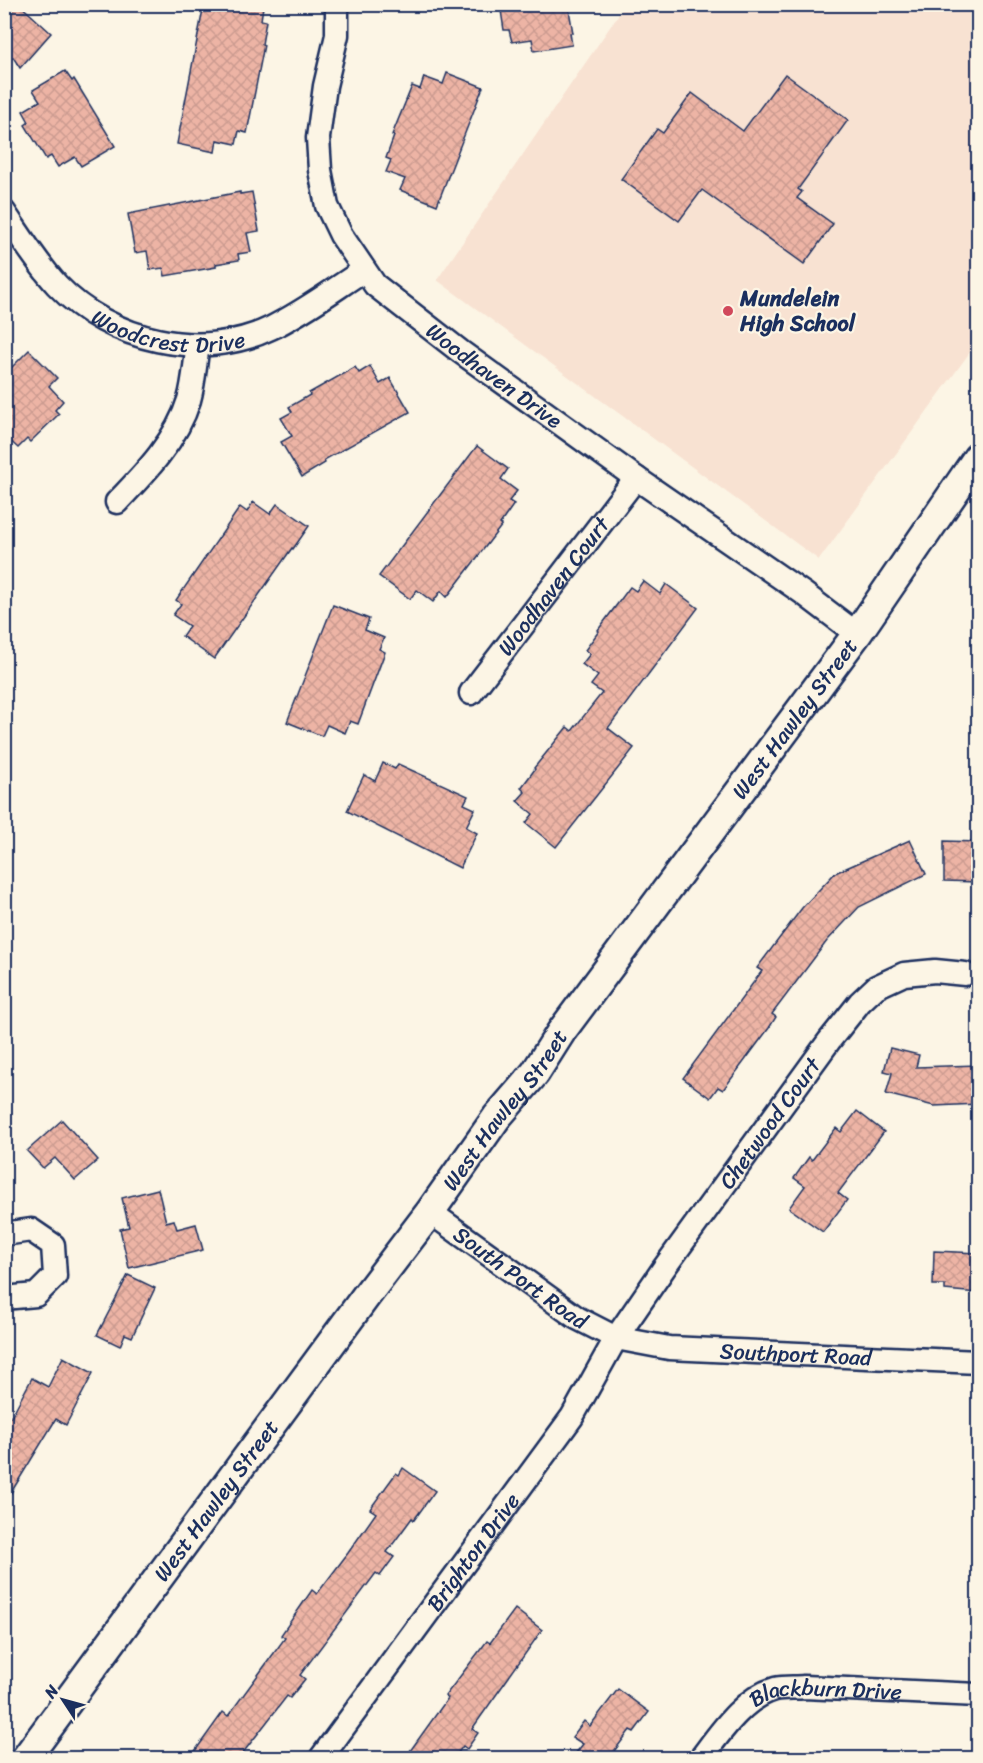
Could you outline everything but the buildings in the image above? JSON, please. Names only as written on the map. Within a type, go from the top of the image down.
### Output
[{"type":"street","name":"Woodhaven Drive","points":[[337,4],[337,35],[325,86],[318,138],[320,170],[327,206],[341,235],[375,285],[461,352],[636,478],[803,593],[857,634]]},
{"type":"street","name":"Woodcrest Drive","points":[[4,212],[35,258],[58,286],[83,307],[109,323],[164,343],[198,345],[226,343],[270,329],[363,270]]},
{"type":"street","points":[[117,502],[144,475],[172,436],[188,401],[198,345]]},
{"type":"street","name":"West Hawley Street","points":[[26,1758],[857,634],[978,457]]},
{"type":"street","name":"Woodhaven Court","points":[[471,693],[636,478]]},
{"type":"street","name":"Chetwood Court","points":[[616,1338],[767,1126],[860,1002],[876,987],[904,974],[935,971],[965,974]]},
{"type":"street","name":"South Port Road","points":[[430,1212],[578,1318],[616,1338]]},
{"type":"street","points":[[4,1234],[31,1230],[53,1245],[55,1276],[36,1295],[4,1298]]},
{"type":"street","name":"Southport Road","points":[[616,1338],[669,1348],[978,1362]]},
{"type":"street","name":"Brighton Drive","points":[[321,1758],[572,1417],[616,1338]]},
{"type":"street","name":"Blackburn Drive","points":[[701,1758],[726,1725],[758,1696],[777,1689],[804,1687],[978,1695]]},
{"type":"shaded area","name":"Mundelein High School","points":[[625,5],[978,5],[978,341],[819,560],[437,280]]},
{"type":"place","name":"Mundelein High School","points":[[728,311]]}]
